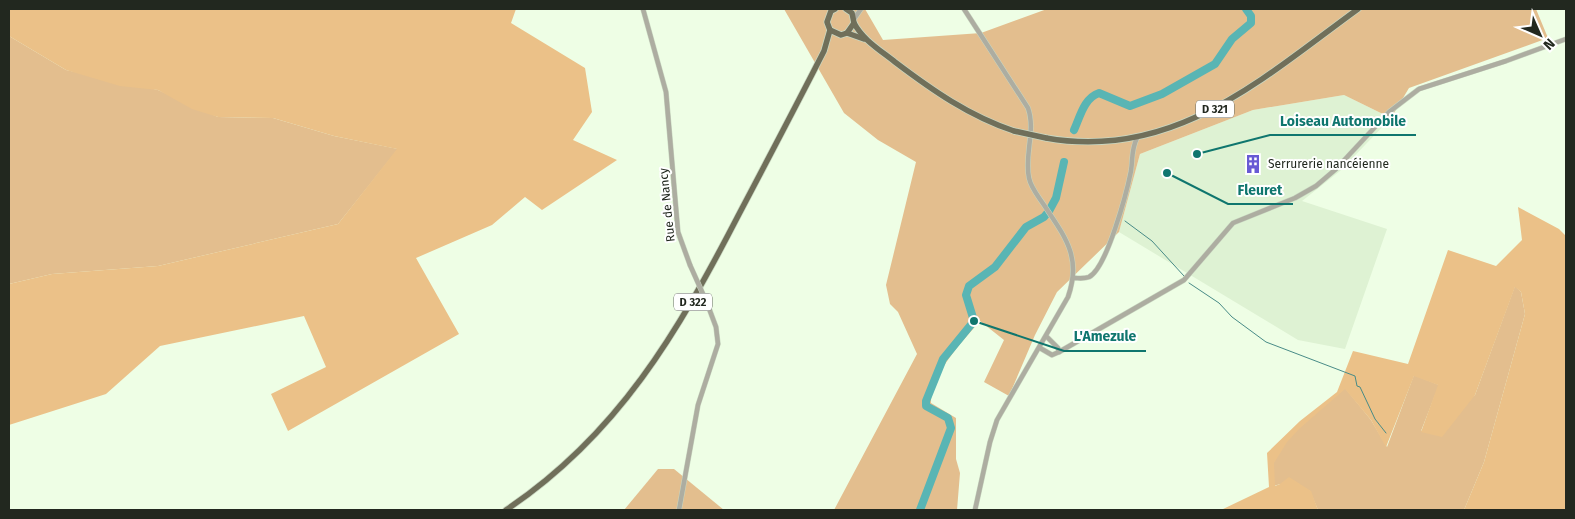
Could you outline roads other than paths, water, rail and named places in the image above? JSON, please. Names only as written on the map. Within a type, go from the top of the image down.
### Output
[{"type":"main road","points":[[832,10],[827,22],[830,30],[844,34],[854,21],[846,9]]},
{"type":"main road","name":"D 321","points":[[854,21],[868,41],[947,99],[968,112],[1014,131],[1046,138],[1091,143],[1137,138],[1177,127],[1224,104],[1251,87],[1358,9]]},
{"type":"main road","name":"D 322","points":[[824,51],[830,30]]},
{"type":"main road","name":"D 321","points":[[844,34],[868,41]]},
{"type":"main road","name":"D 322","points":[[506,510],[530,495],[578,453],[622,405],[661,354],[696,297],[824,51],[831,41],[844,34]]},
{"type":"street","name":"Rue de Nancy","points":[[642,9],[666,92],[678,232],[716,327],[718,344],[697,411],[679,510]]},
{"type":"street","points":[[846,9],[856,9]]},
{"type":"street","points":[[854,21],[861,9]]},
{"type":"street","points":[[964,9],[1028,108],[1031,119],[1027,168],[1030,180],[1072,253],[1074,278],[1068,297],[997,420],[990,442],[975,510]]},
{"type":"street","points":[[1040,348],[1052,355],[1059,352],[1184,280],[1233,223],[1295,198],[1316,186],[1336,169],[1389,112],[1419,88],[1512,59],[1566,38]]},
{"type":"street","points":[[1074,278],[1088,278],[1102,261],[1111,242],[1131,173],[1131,149],[1137,138]]},
{"type":"street","points":[[1046,337],[1058,348],[1059,352]]},
{"type":"waterway","points":[[1074,130],[1086,103],[1094,95],[1099,93],[1130,106],[1162,94],[1215,64],[1232,39],[1251,23],[1251,16],[1246,9]]},
{"type":"waterway","points":[[920,510],[951,428],[948,418],[926,406],[926,401],[943,359],[974,321],[966,295],[969,286],[995,267],[1026,227],[1044,217],[1049,211],[1056,198],[1064,162]]},
{"type":"waterway","points":[[1125,221],[1152,241],[1184,276]]},
{"type":"waterway","points":[[1189,283],[1219,303],[1232,317],[1266,342],[1355,376],[1357,386],[1360,387],[1375,419],[1386,433]]},
{"type":"place","name":"Loiseau Automobile","points":[[1197,154]]},
{"type":"place","name":"Serrurerie nancéienne","points":[[1253,164]]},
{"type":"place","name":"Fleuret","points":[[1167,173]]},
{"type":"place","name":"L'Amezule","points":[[974,321]]}]
